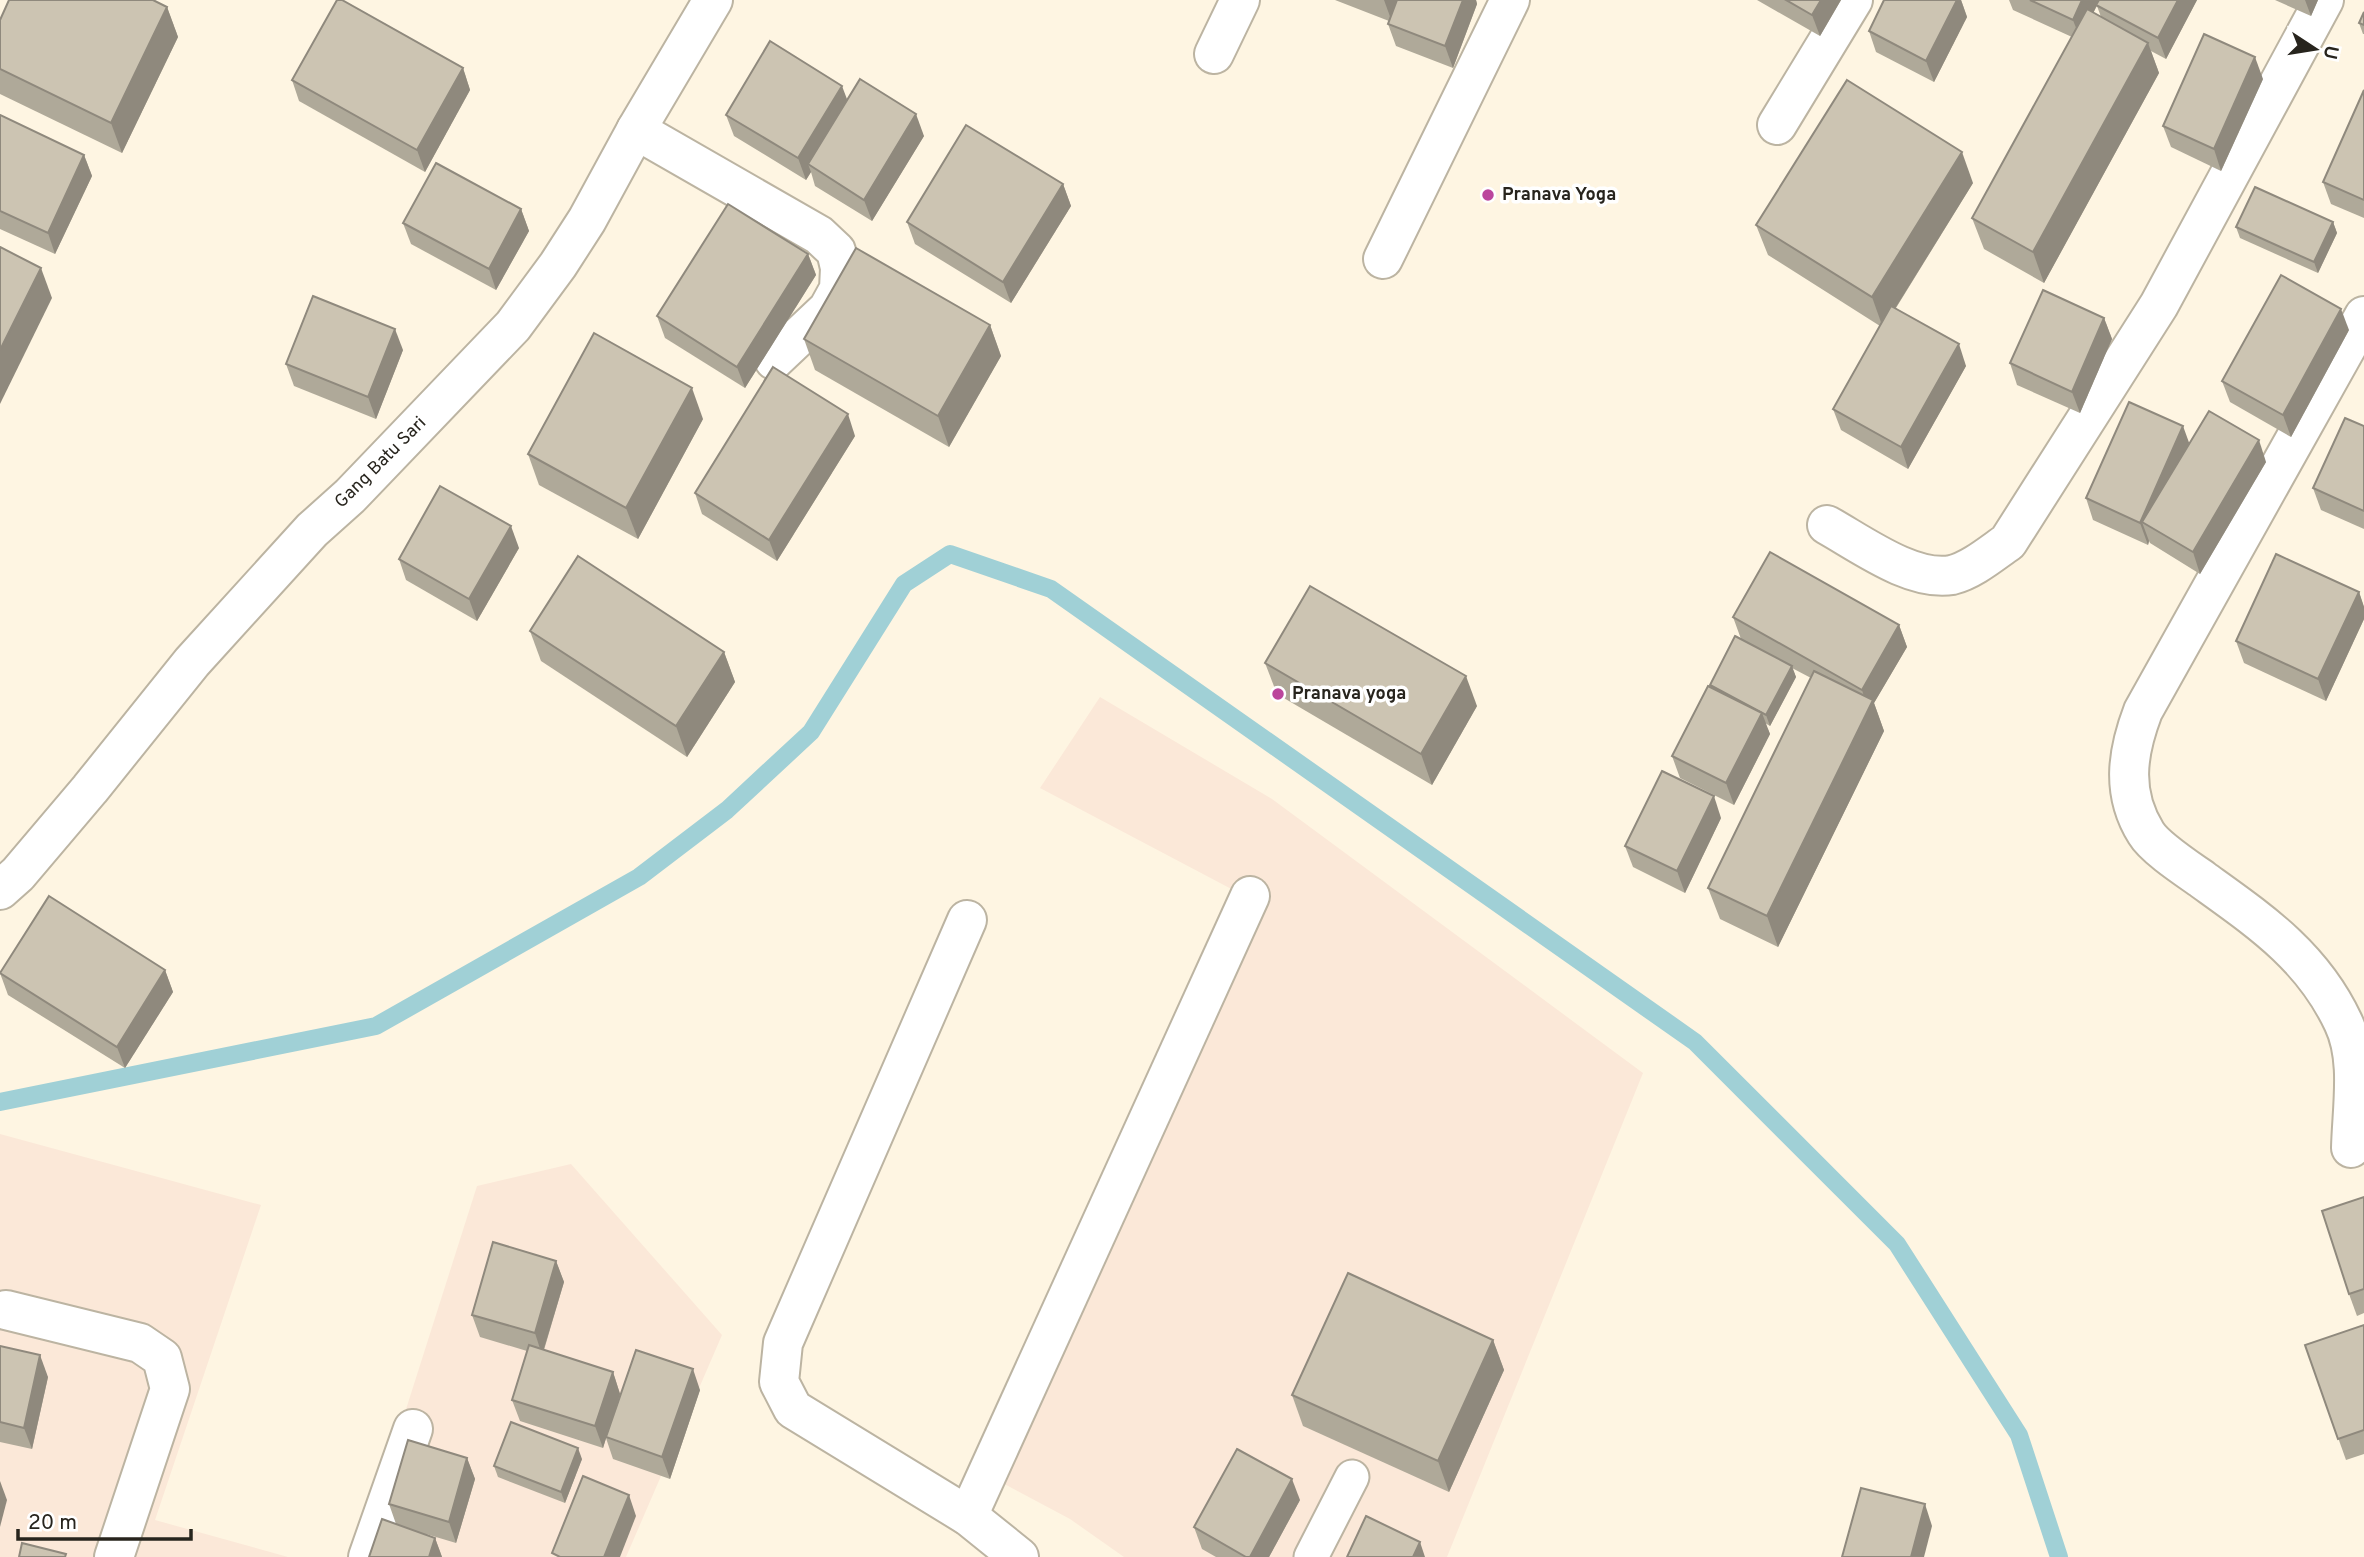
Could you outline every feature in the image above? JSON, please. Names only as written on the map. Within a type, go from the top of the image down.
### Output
[{"type":"street","name":"Gang Batu Sari","points":[[0,890],[18,874],[99,778],[192,662],[294,550],[350,496],[513,326],[587,220],[636,130],[713,0]]},
{"type":"street","points":[[1214,54],[1240,0]]},
{"type":"street","points":[[1383,259],[1510,0]]},
{"type":"street","points":[[1777,125],[1853,0]]},
{"type":"street","points":[[1827,525],[1902,567],[1926,575],[1952,575],[1977,563],[2008,542],[2159,305],[2324,0]]},
{"type":"street","points":[[636,130],[819,235],[836,251],[840,268],[839,289],[828,309],[774,360]]},
{"type":"street","points":[[2351,1148],[2353,1061],[2344,1023],[2321,984],[2293,949],[2182,865],[2147,835],[2132,802],[2128,768],[2132,739],[2143,712],[2364,316]]},
{"type":"street","points":[[968,1516],[1250,896]]},
{"type":"street","points":[[967,920],[783,1343],[779,1382],[793,1409],[968,1516],[1019,1557]]},
{"type":"street","points":[[6,1310],[141,1343],[162,1358],[170,1389],[114,1557]]},
{"type":"street","points":[[368,1557],[413,1429]]},
{"type":"lane","points":[[1311,1557],[1352,1477]]},
{"type":"shaded area","points":[[1100,697],[1272,799],[1643,1073],[1447,1557],[1124,1557],[1070,1519],[993,1478],[1239,893],[1040,788]]},
{"type":"shaded area","points":[[0,1134],[261,1205],[155,1520],[288,1557],[0,1557]]},
{"type":"shaded area","points":[[571,1164],[722,1335],[626,1557],[359,1557],[477,1186]]},
{"type":"building","points":[[9,0],[153,0],[167,7],[111,123],[0,69],[0,20]]},
{"type":"building","points":[[337,0],[342,0],[463,68],[417,150],[292,80]]},
{"type":"building","points":[[1397,0],[1463,0],[1445,46],[1388,24]]},
{"type":"building","points":[[1786,0],[1821,0],[1812,15]]},
{"type":"building","points":[[1884,0],[1957,0],[1926,61],[1869,31]]},
{"type":"building","points":[[2030,0],[2082,0],[2073,20]]},
{"type":"building","points":[[2099,0],[2178,0],[2158,38],[2096,5]]},
{"type":"building","points":[[2087,9],[2148,43],[2033,252],[1972,218]]},
{"type":"building","points":[[2364,12],[2364,25],[2359,23]]},
{"type":"building","points":[[2204,34],[2255,57],[2214,149],[2163,126]]},
{"type":"building","points":[[770,41],[842,86],[798,158],[726,115]]},
{"type":"building","points":[[860,79],[916,114],[864,200],[808,164]]},
{"type":"building","points":[[1847,80],[1962,152],[1872,297],[1756,225]]},
{"type":"building","points":[[2364,90],[2364,200],[2323,182]]},
{"type":"building","points":[[0,115],[84,155],[48,233],[0,211]]},
{"type":"building","points":[[966,125],[1063,184],[1003,282],[907,222]]},
{"type":"building","points":[[436,163],[521,209],[489,269],[403,223]]},
{"type":"building","points":[[2255,187],[2333,222],[2314,262],[2236,227]]},
{"type":"building","points":[[728,204],[808,254],[737,367],[657,316]]},
{"type":"building","points":[[0,247],[41,268],[0,350]]},
{"type":"building","points":[[856,248],[990,325],[938,416],[804,339]]},
{"type":"building","points":[[2281,275],[2341,309],[2283,415],[2222,381]]},
{"type":"building","points":[[2043,290],[2104,318],[2072,392],[2010,363]]},
{"type":"building","points":[[313,296],[395,329],[368,397],[286,364]]},
{"type":"building","points":[[1891,306],[1959,344],[1901,447],[1833,409]]},
{"type":"building","points":[[594,333],[692,388],[626,508],[528,454]]},
{"type":"building","points":[[773,367],[848,414],[769,540],[695,493]]},
{"type":"building","points":[[2129,402],[2183,426],[2140,523],[2086,498]]},
{"type":"building","points":[[2209,411],[2259,440],[2193,552],[2142,522]]},
{"type":"building","points":[[2345,418],[2364,426],[2364,511],[2313,488]]},
{"type":"building","points":[[440,486],[511,526],[469,599],[399,559]]},
{"type":"building","points":[[1770,552],[1899,625],[1862,690],[1733,617]]},
{"type":"building","points":[[2276,554],[2359,592],[2318,679],[2236,641]]},
{"type":"building","points":[[578,556],[724,652],[676,726],[530,631]]},
{"type":"building","points":[[1310,586],[1466,676],[1421,754],[1265,663]]},
{"type":"building","points":[[1735,636],[1792,666],[1766,715],[1710,685]]},
{"type":"building","points":[[1814,671],[1873,700],[1767,916],[1708,888]]},
{"type":"building","points":[[1708,686],[1762,713],[1726,783],[1672,756]]},
{"type":"building","points":[[1662,771],[1714,796],[1677,871],[1625,846]]},
{"type":"building","points":[[49,896],[165,970],[117,1047],[0,973]]},
{"type":"building","points":[[2364,1197],[2364,1289],[2349,1294],[2322,1211]]},
{"type":"building","points":[[493,1242],[556,1261],[535,1333],[472,1315]]},
{"type":"building","points":[[1348,1273],[1493,1340],[1438,1461],[1292,1395]]},
{"type":"building","points":[[2364,1325],[2364,1430],[2338,1439],[2305,1345]]},
{"type":"building","points":[[529,1345],[613,1372],[595,1426],[512,1400]]},
{"type":"building","points":[[0,1346],[40,1355],[24,1428],[0,1422]]},
{"type":"building","points":[[636,1350],[693,1369],[662,1457],[606,1437]]},
{"type":"building","points":[[511,1422],[578,1448],[561,1492],[494,1466]]},
{"type":"building","points":[[408,1440],[467,1458],[449,1522],[389,1504]]},
{"type":"building","points":[[1237,1449],[1292,1479],[1250,1557],[1194,1527]]},
{"type":"building","points":[[583,1476],[629,1495],[604,1557],[560,1557],[552,1553]]},
{"type":"building","points":[[1861,1488],[1925,1504],[1911,1557],[1842,1557]]},
{"type":"building","points":[[1366,1516],[1420,1542],[1413,1557],[1347,1557]]},
{"type":"building","points":[[382,1519],[435,1538],[429,1557],[369,1557]]},
{"type":"building","points":[[22,1543],[66,1554],[65,1557],[19,1557]]},
{"type":"waterway","points":[[0,1102],[376,1026],[639,877],[727,810],[811,732],[904,584],[950,554],[1051,589],[1695,1042],[1897,1244],[2019,1435],[2059,1557]]},
{"type":"place","name":"Pranava Yoga","points":[[1488,195]]},
{"type":"place","name":"Pranava yoga","points":[[1278,694]]}]
